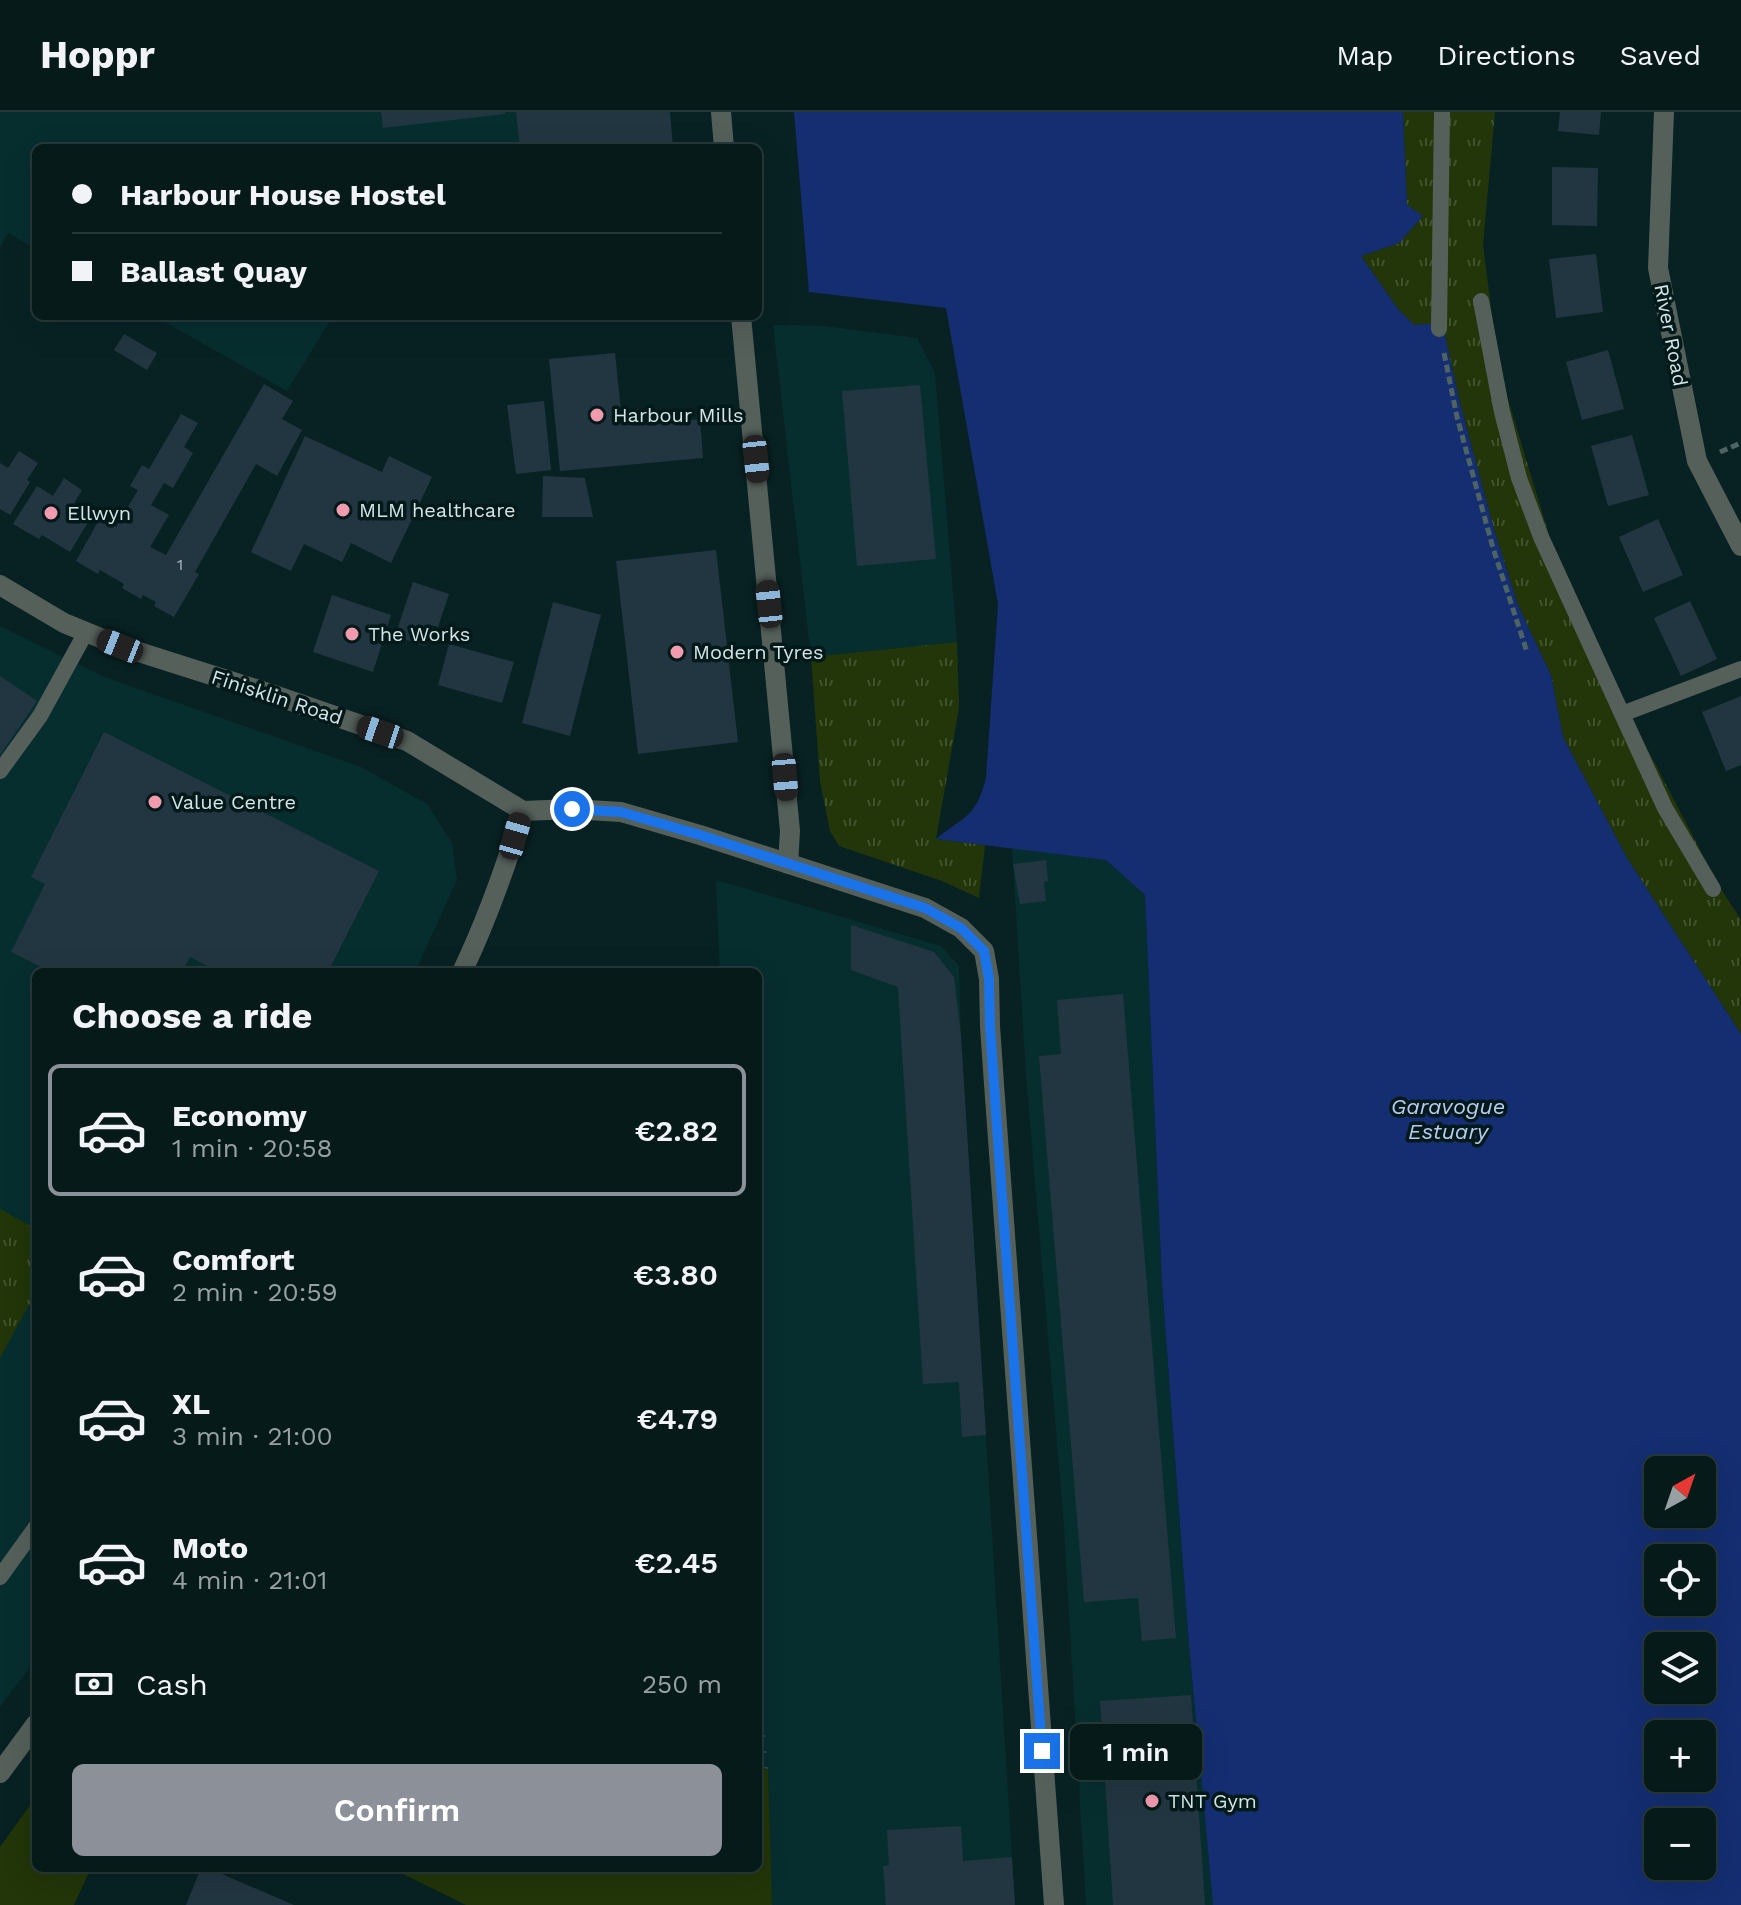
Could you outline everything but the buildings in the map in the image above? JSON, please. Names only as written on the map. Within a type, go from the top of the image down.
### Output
[{"type":"street","points":[[721,112],[724,144]]},
{"type":"street","name":"River Road","points":[[1664,112],[1658,268],[1697,461],[1741,546]]},
{"type":"street","points":[[741,320],[790,831],[788,864]]},
{"type":"street","name":"Finisklin Road","points":[[0,585],[64,623],[120,646],[407,741],[523,811]]},
{"type":"street","points":[[464,968],[481,933],[523,811],[572,809],[621,812],[925,908],[961,928],[984,951],[989,979],[996,1113],[1054,1905]]},
{"type":"street","points":[[0,1773],[32,1729]]},
{"type":"lane","points":[[1439,329],[1442,112]]},
{"type":"lane","points":[[1481,301],[1502,412],[1519,478],[1541,537],[1665,808],[1713,889]]},
{"type":"lane","points":[[0,771],[40,716],[86,632]]},
{"type":"lane","points":[[1622,714],[1741,669]]},
{"type":"lane","points":[[0,1577],[32,1533]]},
{"type":"path","points":[[1439,329],[1457,417],[1493,548],[1527,652]]},
{"type":"shaded area","points":[[0,112],[670,112],[673,144],[32,144],[32,247],[8,233],[0,247]]},
{"type":"shaded area","points":[[161,320],[331,320],[287,391]]},
{"type":"shaded area","points":[[773,325],[824,326],[917,338],[935,373],[957,642],[811,657]]},
{"type":"shaded area","points":[[0,626],[104,677],[361,767],[427,804],[452,843],[457,880],[417,968],[32,968],[32,1664],[0,1707]]},
{"type":"shaded area","points":[[1012,848],[1106,860],[1145,895],[1162,1284],[1189,1645],[1213,1905],[1086,1905],[1064,1527],[1026,1074]]},
{"type":"shaded area","points":[[716,880],[941,946],[959,966],[1015,1905],[771,1905],[768,1770],[762,1694],[762,968],[720,968]]},
{"type":"shaded area","points":[[762,1694],[768,1770],[762,1766]]},
{"type":"green space","points":[[1403,112],[1495,112],[1483,245],[1499,370],[1549,535],[1640,735],[1719,886],[1741,920],[1741,1034],[1627,858],[1563,737],[1551,675],[1518,605],[1495,533],[1442,324],[1414,325],[1398,309],[1361,256],[1399,243],[1422,217],[1407,205]]},
{"type":"green space","points":[[957,642],[959,708],[936,839],[985,845],[979,898],[942,881],[839,846],[830,831],[820,781],[811,657]]},
{"type":"green space","points":[[0,1209],[32,1227],[32,1299],[0,1358]]},
{"type":"green space","points":[[762,1766],[768,1770],[772,1905],[466,1905],[403,1874],[762,1872]]},
{"type":"green space","points":[[32,1803],[32,1872],[89,1872],[74,1905],[0,1905],[0,1847]]},
{"type":"water","name":"Garavogue Estuary","points":[[794,112],[1403,112],[1407,205],[1423,216],[1399,243],[1361,256],[1398,309],[1414,325],[1442,323],[1495,533],[1518,605],[1551,675],[1563,737],[1627,858],[1741,1034],[1741,1905],[1213,1905],[1189,1645],[1162,1284],[1145,895],[1106,860],[936,839],[974,808],[986,778],[998,604],[946,308],[809,292]]},
{"type":"place","name":"Harbour Mills","points":[[597,415]]},
{"type":"place","name":"MLM healthcare","points":[[343,510]]},
{"type":"place","name":"Ellwyn","points":[[51,513]]},
{"type":"place","name":"The Works","points":[[352,634]]},
{"type":"place","name":"Modern Tyres","points":[[677,652]]},
{"type":"place","name":"Value Centre","points":[[155,802]]},
{"type":"place","name":"TNT Gym","points":[[1152,1801]]},
{"type":"route","points":[[572,809],[621,812],[925,908],[961,928],[984,951],[989,979],[1042,1751]]}]
